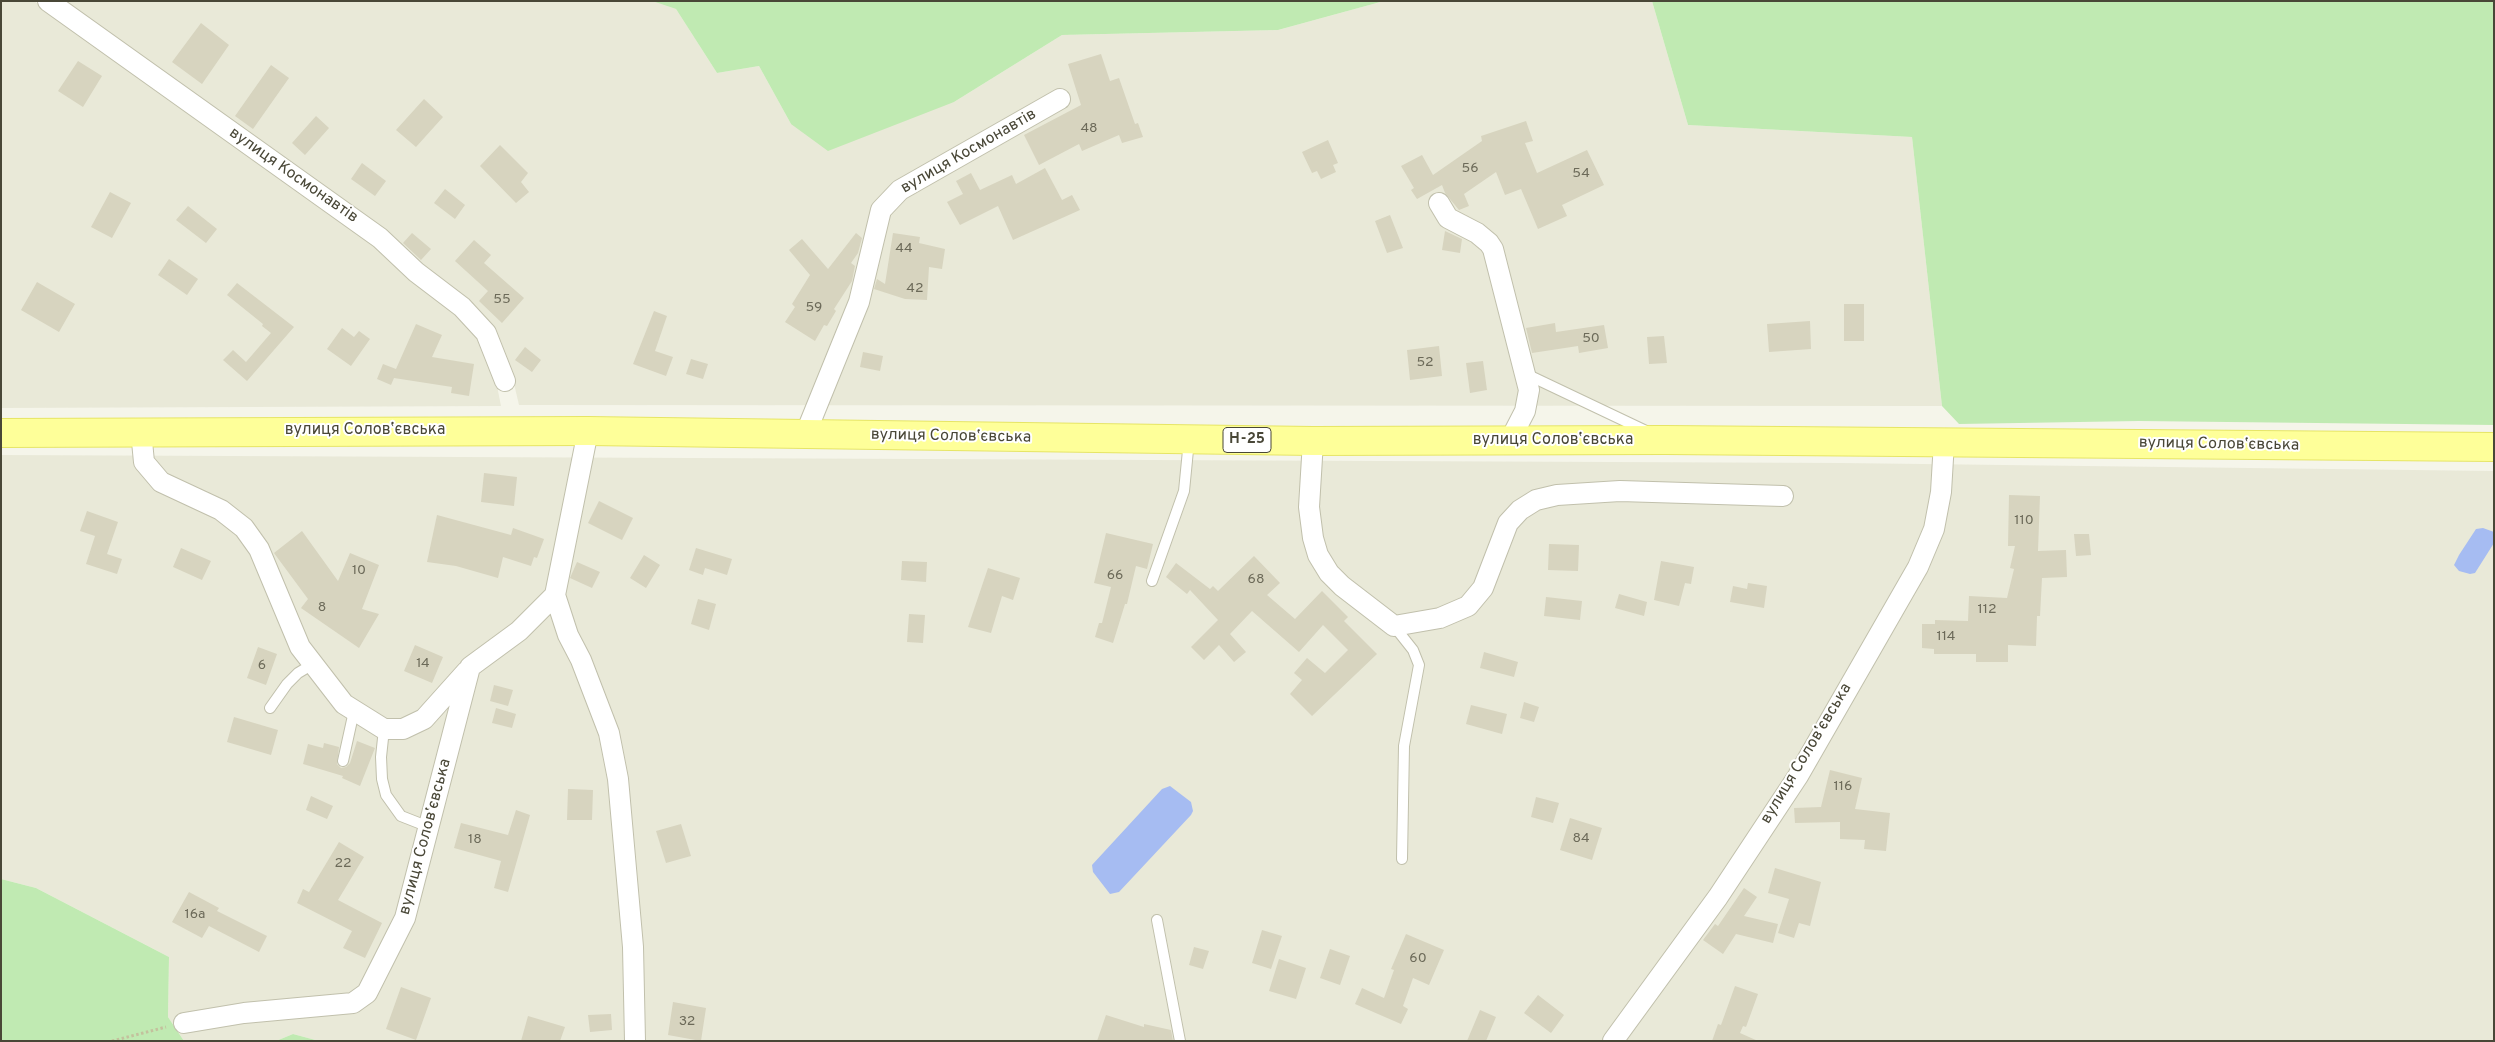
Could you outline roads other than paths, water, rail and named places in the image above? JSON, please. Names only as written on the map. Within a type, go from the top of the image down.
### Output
[{"type":"main road","name":"вулиця Соловʼєвська","points":[[1,433],[141,431],[588,431],[1313,441],[1509,442],[1666,440],[2494,447]]},
{"type":"street","name":"вулиця Космонавтів","points":[[48,1],[380,238],[416,272],[462,307],[486,333],[505,381]]},
{"type":"street","name":"вулиця Космонавтів","points":[[805,435],[859,302],[881,210],[900,190],[1060,99]]},
{"type":"street","points":[[1439,203],[1448,218],[1477,233],[1493,249],[1526,374],[1528,400],[1522,420],[1509,442]]},
{"type":"street","points":[[141,431],[144,462],[161,482],[221,510],[244,528],[259,550],[300,647],[344,704],[384,729],[403,729],[424,719],[470,667],[519,631],[556,595]]},
{"type":"street","points":[[588,431],[556,595],[568,635],[609,733],[618,779],[633,948],[635,1041]]},
{"type":"street","points":[[1313,441],[1309,507],[1313,538],[1318,555],[1329,573],[1342,586],[1394,626],[1440,618],[1468,606],[1483,588],[1508,523],[1520,510],[1536,500],[1557,495],[1611,491],[1783,496]]},
{"type":"street","name":"вулиця Соловʼєвська","points":[[1613,1041],[1718,897],[1798,776],[1918,567],[1934,529],[1942,492],[1944,442]]},
{"type":"street","name":"вулиця Соловʼєвська","points":[[184,1023],[244,1013],[353,1003],[368,993],[405,918],[470,667]]},
{"type":"lane","points":[[1526,374],[1666,440]]},
{"type":"lane","points":[[1152,581],[1184,491],[1189,439]]},
{"type":"lane","points":[[1394,626],[1412,650],[1419,665],[1404,746],[1402,859]]},
{"type":"lane","points":[[270,708],[298,673],[313,664]]},
{"type":"lane","points":[[343,761],[354,711]]},
{"type":"lane","points":[[384,729],[381,757],[382,779],[386,795],[401,816],[429,827]]},
{"type":"lane","points":[[1157,920],[1180,1041]]},
{"type":"water","points":[[2483,528],[2494,532],[2494,543],[2475,573],[2470,574],[2459,571],[2454,565],[2459,555],[2476,529]]},
{"type":"water","points":[[1170,786],[1191,802],[1193,811],[1191,815],[1119,892],[1110,894],[1093,872],[1092,865],[1162,789]]}]
